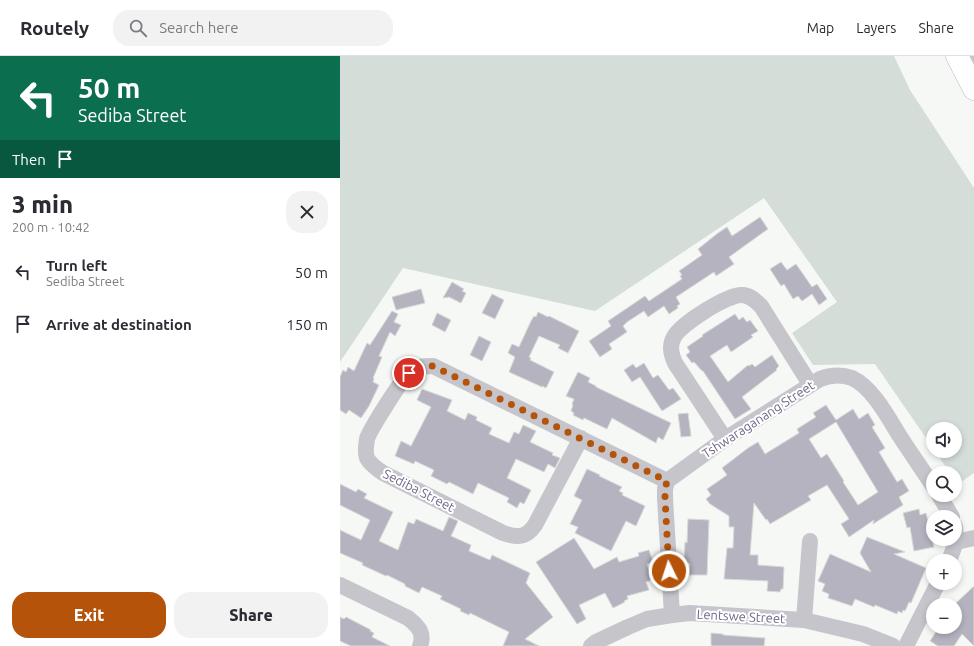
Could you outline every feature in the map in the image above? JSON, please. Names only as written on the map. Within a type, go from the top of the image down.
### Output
[{"type":"main road","points":[[957,56],[974,89]]},
{"type":"street","points":[[724,439],[675,363],[672,355],[670,346],[673,338],[679,329],[686,323],[733,296],[743,295],[754,299],[761,306],[810,384]]},
{"type":"street","name":"Sediba Street","points":[[581,438],[536,525],[531,531],[523,536],[513,536],[503,532],[382,473],[373,466],[368,458],[366,450],[367,439],[376,422],[409,373],[420,366],[433,366],[581,438],[667,481]]},
{"type":"street","name":"Tshwaraganang Street","points":[[667,481],[724,439],[810,384],[829,376],[841,375],[853,378],[864,386],[876,400],[926,475]]},
{"type":"street","points":[[667,481],[665,498],[672,615]]},
{"type":"street","points":[[962,535],[974,538]]},
{"type":"street","points":[[804,620],[810,541]]},
{"type":"street","points":[[340,585],[408,618],[416,624],[421,632],[423,640],[420,646]]},
{"type":"street","points":[[906,646],[934,590]]},
{"type":"street","name":"Lentswe Street","points":[[591,646],[596,642],[647,619],[690,614],[804,620],[862,634],[893,646]]},
{"type":"lane","points":[[972,56],[974,60]]},
{"type":"shaded area","points":[[340,56],[894,56],[910,90],[974,188],[974,473],[962,481],[962,466],[945,466],[940,458],[962,458],[962,422],[926,422],[926,438],[875,364],[813,365],[792,333],[837,302],[764,198],[595,311],[403,268],[340,362]]},
{"type":"building","points":[[760,217],[768,229],[729,257],[734,264],[716,276],[714,272],[676,297],[680,304],[677,306],[678,308],[669,314],[664,306],[648,317],[644,311],[627,322],[623,326],[627,332],[609,344],[612,349],[600,357],[589,341],[611,326],[608,321],[645,296],[649,301],[682,279],[680,276],[682,275],[679,271],[702,255],[698,249],[718,233],[727,227],[732,236]]},
{"type":"building","points":[[781,262],[787,270],[796,264],[812,287],[817,284],[827,299],[819,305],[812,294],[802,301],[798,296],[793,299],[784,284],[781,286],[770,269]]},
{"type":"building","points":[[452,282],[464,289],[462,291],[466,293],[461,303],[449,297],[443,298]]},
{"type":"building","points":[[421,289],[425,303],[396,310],[392,297]]},
{"type":"building","points":[[492,294],[504,300],[495,319],[482,313]]},
{"type":"building","points":[[392,311],[398,314],[394,322],[401,325],[395,336],[390,332],[379,356],[382,357],[373,378],[373,382],[379,385],[369,406],[361,418],[349,410],[346,414],[340,410],[340,377],[343,370],[346,372],[348,367],[354,371],[367,343],[370,345]]},
{"type":"building","points":[[538,312],[579,331],[568,353],[558,348],[560,345],[539,336],[529,357],[531,358],[530,360],[554,372],[546,388],[509,372],[515,357],[508,353],[512,344],[519,347],[531,321],[534,316],[536,317]]},
{"type":"building","points":[[437,313],[451,320],[445,332],[432,325]]},
{"type":"building","points":[[735,314],[739,320],[743,317],[747,322],[750,320],[758,331],[751,335],[753,337],[731,352],[727,345],[710,356],[728,382],[748,365],[749,366],[752,364],[755,367],[772,355],[779,366],[776,369],[777,370],[742,397],[751,409],[735,419],[703,371],[694,362],[692,363],[686,355],[690,352],[687,347],[703,336],[702,335]]},
{"type":"building","points":[[479,336],[491,342],[482,361],[470,355]]},
{"type":"building","points":[[644,363],[653,378],[658,375],[669,390],[673,388],[681,399],[662,411],[640,377],[632,382],[624,370],[633,364],[636,368]]},
{"type":"building","points":[[578,372],[590,378],[588,382],[596,387],[671,423],[663,440],[658,437],[656,443],[612,418],[607,429],[584,418],[583,420],[573,415],[574,413],[571,411],[574,399],[566,396]]},
{"type":"building","points":[[422,389],[452,400],[447,411],[465,420],[468,413],[477,417],[476,420],[492,428],[489,434],[509,443],[514,432],[519,434],[523,425],[536,431],[530,442],[560,458],[555,468],[548,464],[544,472],[516,459],[507,478],[531,490],[524,504],[520,502],[517,508],[507,502],[509,498],[478,483],[473,494],[449,482],[447,484],[431,476],[434,470],[415,461],[414,464],[395,456],[401,441],[411,446],[431,407],[417,400]]},
{"type":"building","points":[[826,405],[836,420],[853,409],[859,419],[868,413],[875,425],[872,427],[885,448],[879,452],[897,482],[902,479],[909,491],[899,497],[903,505],[873,524],[874,520],[849,537],[841,524],[849,519],[827,485],[808,496],[811,500],[770,524],[754,503],[750,555],[758,555],[758,565],[784,567],[783,589],[781,589],[780,592],[767,591],[768,581],[724,579],[727,548],[733,548],[734,527],[729,527],[729,516],[710,504],[706,499],[711,495],[707,489],[727,475],[722,468],[748,448],[758,442],[765,454],[799,433],[797,429],[816,417],[813,413]],"holes":[[[836,422],[878,492],[858,505],[827,454],[821,458],[809,439]]]},
{"type":"building","points":[[688,413],[691,436],[681,437],[678,414]]},
{"type":"building","points":[[587,469],[622,487],[619,491],[623,493],[622,495],[645,506],[636,526],[626,521],[611,551],[575,533],[578,527],[570,524],[582,500],[574,496]]},
{"type":"building","points":[[340,484],[356,492],[358,489],[367,494],[364,498],[393,512],[379,541],[398,550],[408,522],[414,524],[416,519],[443,531],[449,517],[458,521],[451,536],[471,545],[469,551],[490,560],[492,555],[530,573],[526,583],[553,617],[525,639],[539,646],[503,646],[509,632],[470,613],[469,615],[460,611],[461,609],[440,599],[442,596],[422,587],[419,593],[405,586],[405,584],[362,565],[363,563],[340,553],[340,530],[361,540],[370,520],[340,505]]},
{"type":"building","points":[[919,509],[920,515],[926,513],[926,546],[934,547],[914,551],[910,527],[907,528],[903,513]]},
{"type":"building","points":[[688,519],[709,520],[707,575],[689,575],[690,564],[684,563]]},
{"type":"building","points":[[867,537],[905,552],[894,554],[926,568],[911,603],[909,602],[905,611],[903,610],[902,613],[898,611],[897,614],[855,599],[852,606],[828,598],[829,594],[822,591],[825,584],[818,581],[830,554],[871,572],[860,553]]},
{"type":"building","points":[[574,538],[594,569],[617,557],[619,562],[639,556],[638,553],[649,550],[653,562],[647,564],[652,580],[646,582],[649,590],[627,596],[628,599],[624,601],[625,602],[613,608],[605,593],[579,605],[586,619],[577,624],[536,562]]},
{"type":"building","points":[[974,586],[974,646],[962,634],[961,598]]},
{"type":"building","points":[[340,617],[344,619],[346,617],[371,630],[370,631],[374,633],[372,637],[390,646],[351,646],[340,641]]},
{"type":"building","points":[[711,633],[765,638],[764,646],[713,646],[711,645]]},
{"type":"building","points":[[934,634],[962,634],[954,646],[938,646],[930,641]]},
{"type":"route","points":[[409,373],[420,366],[433,366],[667,481],[665,498],[669,571]]}]
